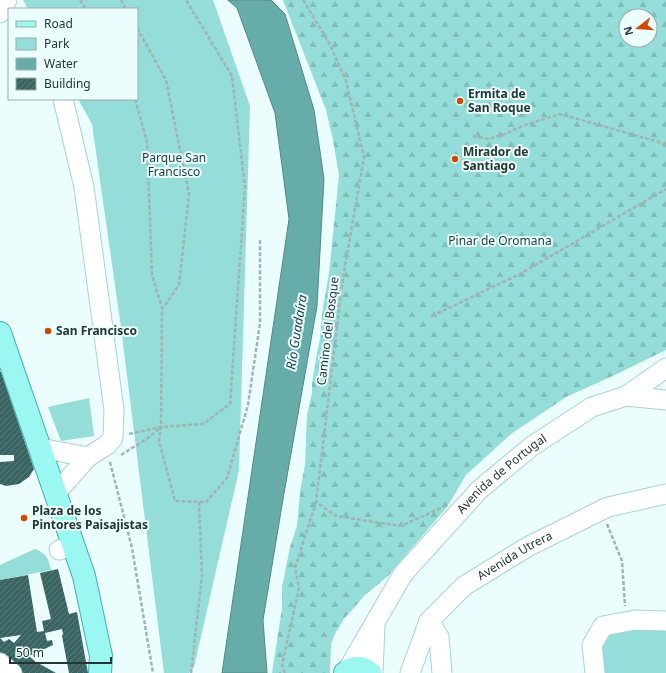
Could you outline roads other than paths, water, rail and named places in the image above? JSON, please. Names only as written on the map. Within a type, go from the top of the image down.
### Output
[{"type":"main road","points":[[0,333],[40,448],[42,475],[56,493],[66,547],[84,576],[102,667]]},
{"type":"main road","points":[[346,672],[352,668],[358,667],[371,673]]},
{"type":"street","points":[[0,13],[7,0]]},
{"type":"street","points":[[56,493],[88,457],[106,445],[113,438],[114,410],[84,187],[63,100]]},
{"type":"street","name":"Avenida de Portugal","points":[[346,672],[403,574],[479,490],[532,446],[592,407],[626,396],[666,368]]},
{"type":"street","points":[[626,396],[666,400]]},
{"type":"street","points":[[40,448],[88,457]]},
{"type":"street","name":"Avenida Utrera","points":[[410,673],[428,621],[464,586],[529,546],[608,507],[666,494]]},
{"type":"street","points":[[595,673],[592,645],[603,626],[635,620],[666,621]]},
{"type":"street","points":[[428,621],[439,637],[442,673]]},
{"type":"street","points":[[371,673],[375,622]]},
{"type":"street","points":[[0,664],[12,673]]},
{"type":"water","name":"Río Guadaíra","points":[[228,0],[271,0],[285,14],[314,110],[324,179],[317,306],[263,620],[267,673],[222,673],[289,219],[275,113],[237,8]]},
{"type":"place","name":"Ermita de San Roque","points":[[460,101]]},
{"type":"place","name":"Mirador de Santiago","points":[[455,159]]},
{"type":"place","name":"San Francisco","points":[[48,331]]},
{"type":"place","name":"Plaza de los Pintores Paisajistas","points":[[24,518]]},
{"type":"park label","name":"Parque San Francisco","points":[[174,165]]},
{"type":"park label","name":"Pinar de Oromana","points":[[500,241]]}]
